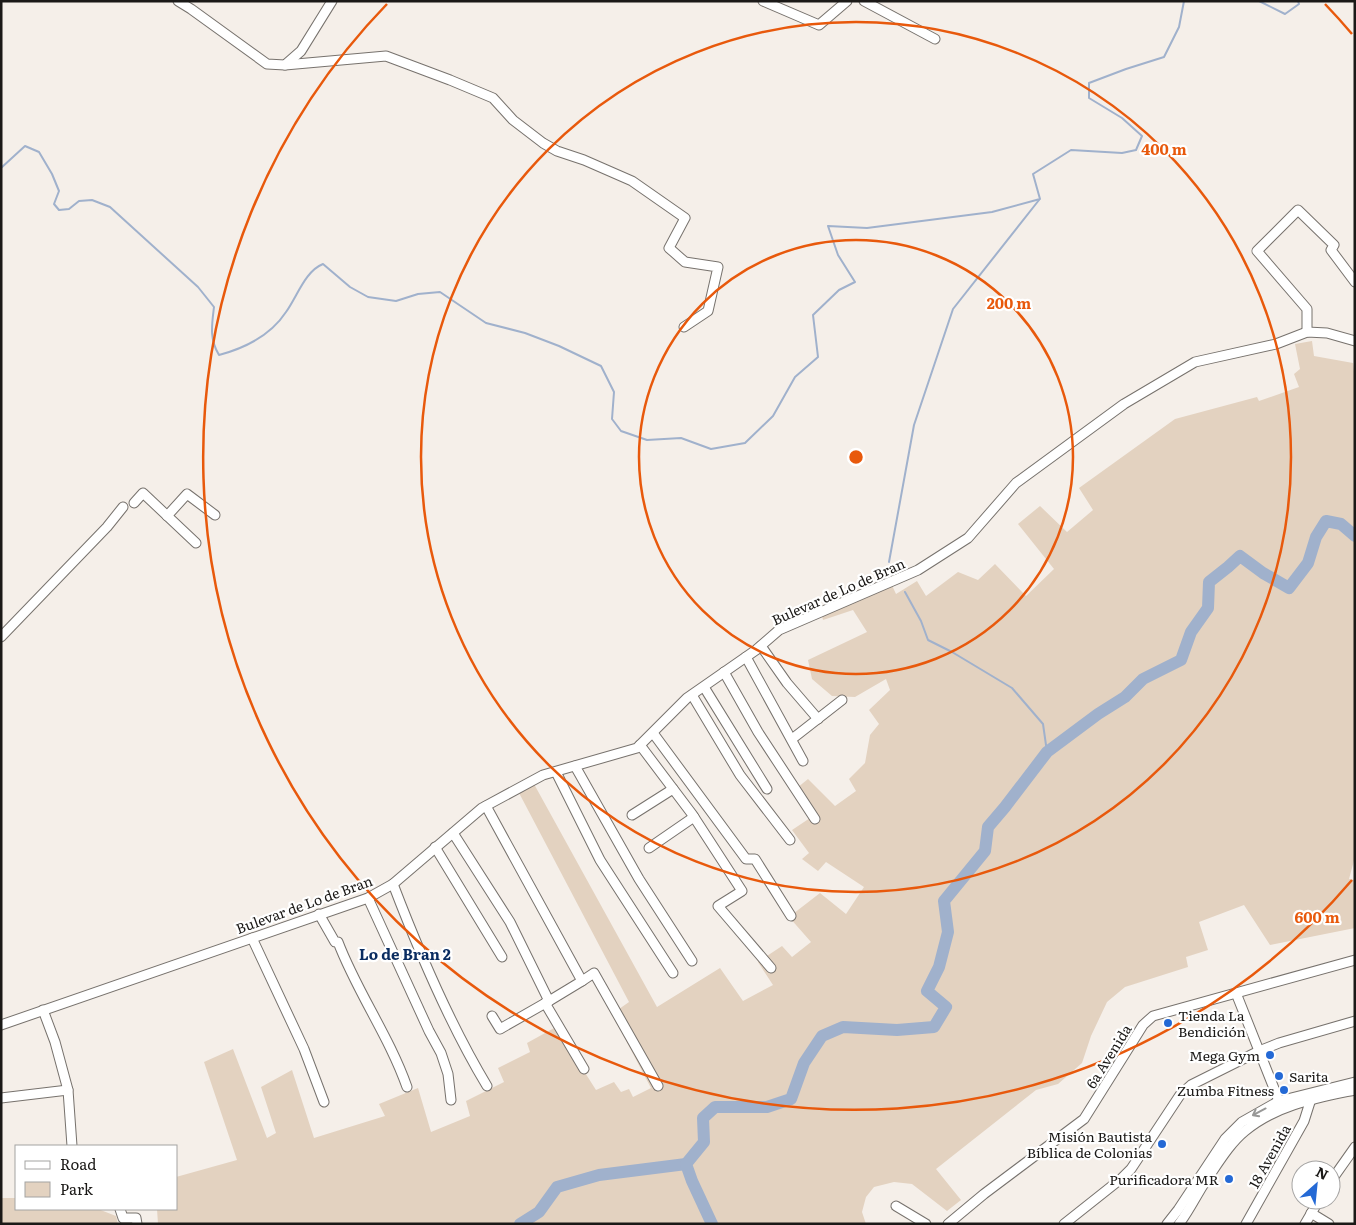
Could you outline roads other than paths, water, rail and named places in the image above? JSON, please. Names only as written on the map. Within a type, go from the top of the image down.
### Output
[{"type":"street","points":[[178,1],[193,5],[267,64],[285,65],[386,56],[450,80],[493,98],[513,120],[543,143],[557,151],[584,160],[632,181],[685,218],[669,248],[685,262],[718,266],[708,311],[684,327]]},
{"type":"street","points":[[285,65],[300,51],[332,1]]},
{"type":"street","points":[[763,1],[818,25],[847,1]]},
{"type":"street","points":[[864,1],[935,39]]},
{"type":"street","points":[[1307,332],[1307,309],[1257,251],[1298,210],[1334,244],[1331,250],[1355,282]]},
{"type":"street","name":"Bulevar de Lo de Bran","points":[[1,1025],[368,898],[393,884],[486,806],[543,776],[637,748],[692,695],[761,646],[779,630],[918,570],[968,538],[1016,483],[1124,404],[1195,362],[1276,344],[1307,332],[1327,333],[1355,341]]},
{"type":"street","points":[[134,503],[143,494],[196,543]]},
{"type":"street","points":[[167,516],[188,494],[215,515]]},
{"type":"street","points":[[1,637],[107,527],[123,507]]},
{"type":"street","points":[[761,646],[787,683],[818,719]]},
{"type":"street","points":[[746,657],[803,762]]},
{"type":"street","points":[[724,672],[758,732],[815,819]]},
{"type":"street","points":[[704,687],[767,790]]},
{"type":"street","points":[[692,695],[740,775],[790,840]]},
{"type":"street","points":[[792,739],[842,700]]},
{"type":"street","points":[[653,733],[746,859],[755,859],[791,916]]},
{"type":"street","points":[[640,745],[694,817],[742,891],[718,906],[771,968]]},
{"type":"street","points":[[575,766],[639,880],[692,961]]},
{"type":"street","points":[[556,772],[600,860],[673,973]]},
{"type":"street","points":[[632,815],[673,789]]},
{"type":"street","points":[[486,806],[582,981]]},
{"type":"street","points":[[649,848],[694,817]]},
{"type":"street","points":[[453,833],[510,922],[547,1002],[584,1070]]},
{"type":"street","points":[[435,847],[502,957]]},
{"type":"street","points":[[393,884],[413,936],[473,1063],[487,1086]]},
{"type":"street","points":[[368,898],[441,1053],[448,1074],[452,1100]]},
{"type":"street","points":[[319,914],[335,942],[338,942],[407,1087]]},
{"type":"street","points":[[252,938],[304,1049],[324,1102]]},
{"type":"street","name":"6a Avenida","points":[[948,1224],[984,1194],[1084,1119],[1143,1025],[1153,1016],[1355,960]]},
{"type":"street","points":[[492,1016],[500,1029],[594,973],[658,1086]]},
{"type":"street","points":[[1236,993],[1281,1105]]},
{"type":"street","points":[[43,1010],[55,1042],[68,1090],[72,1145]]},
{"type":"street","points":[[1064,1224],[1122,1178],[1131,1168],[1180,1095],[1191,1085],[1279,1043],[1355,1021]]},
{"type":"street","points":[[1167,1224],[1225,1139],[1242,1122],[1281,1105],[1355,1082]]},
{"type":"street","points":[[1,1098],[68,1090]]},
{"type":"street","points":[[1179,1224],[1233,1144],[1245,1131],[1281,1105],[1355,1090]]},
{"type":"street","name":"18 Avenida","points":[[1246,1224],[1304,1121],[1311,1099]]},
{"type":"street","points":[[1341,1167],[1355,1147]]},
{"type":"street","points":[[896,1206],[926,1224]]},
{"type":"street","points":[[120,1210],[123,1218],[136,1218],[138,1224]]},
{"type":"street","points":[[1305,1224],[1313,1210]]},
{"type":"street","points":[[1311,1213],[1329,1224]]},
{"type":"waterway","points":[[1,168],[25,146],[39,152],[52,174],[59,191],[54,204],[59,210],[69,209],[79,201],[92,200],[110,207],[198,287],[214,307],[212,337],[219,355],[238,349],[265,334],[286,312],[306,278],[323,264],[350,287],[368,297],[396,301],[418,294],[440,292],[486,323],[525,333],[559,346],[601,366],[614,392],[612,419],[621,431],[647,440],[681,438],[711,449],[745,443],[773,416],[795,377],[818,357],[813,315],[839,290],[855,282],[838,255],[828,226],[867,228],[992,212],[1040,199],[1033,174],[1071,150],[1122,153],[1136,150],[1142,136],[1122,118],[1089,98],[1089,83],[1164,57],[1179,27],[1184,1]]},
{"type":"waterway","points":[[1259,1],[1285,14],[1299,4],[1298,1]]},
{"type":"waterway","points":[[889,562],[914,425],[953,309],[1039,200]]},
{"type":"waterway","points":[[712,1224],[686,1164],[704,1142],[703,1118],[715,1107],[767,1107],[791,1099],[804,1063],[822,1036],[843,1027],[897,1030],[934,1027],[946,1007],[927,991],[939,967],[948,932],[944,901],[985,851],[988,827],[1047,752],[1098,714],[1125,697],[1143,679],[1181,660],[1191,632],[1208,608],[1209,582],[1240,556],[1263,573],[1289,588],[1308,563],[1316,537],[1326,521],[1341,524],[1355,536]]},
{"type":"waterway","points":[[905,592],[921,621],[928,640],[1012,688],[1043,724],[1047,752]]},
{"type":"waterway","points":[[520,1224],[539,1212],[557,1187],[599,1175],[686,1164]]},
{"type":"place","name":"Tienda La Bendición","points":[[1168,1023]]},
{"type":"place","name":"Mega Gym","points":[[1270,1055]]},
{"type":"place","name":"Sarita","points":[[1279,1076]]},
{"type":"place","name":"Zumba Fitness","points":[[1284,1090]]},
{"type":"place","name":"Misión Bautista Bíblica de Colonias","points":[[1162,1144]]},
{"type":"place","name":"Purificadora MR","points":[[1229,1179]]},
{"type":"district","name":"Lo de Bran 2","points":[[405,953]]}]
